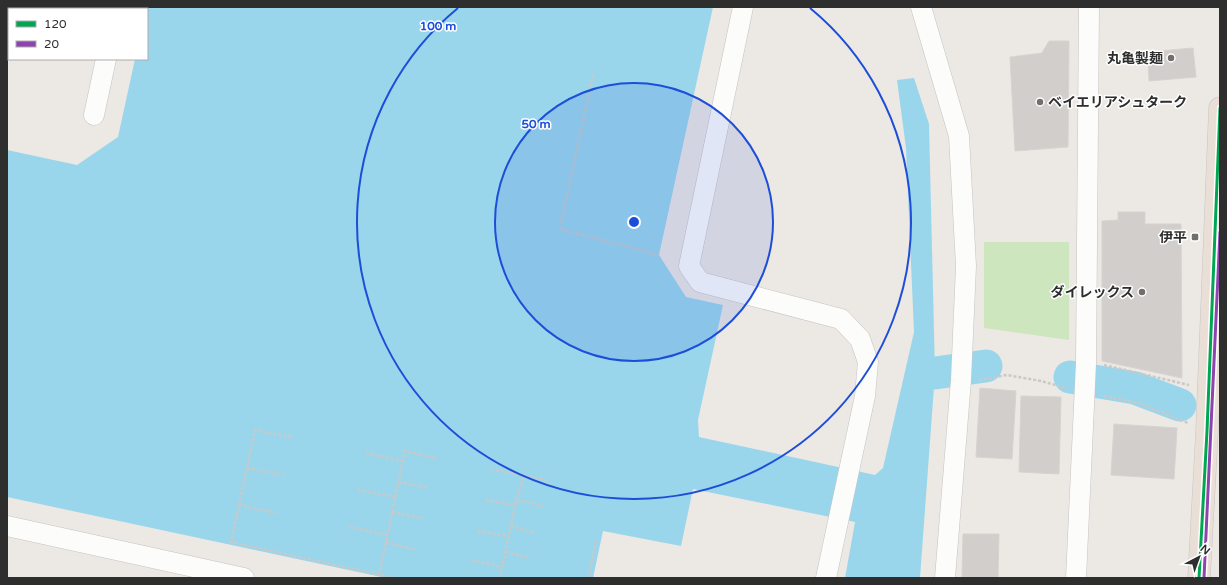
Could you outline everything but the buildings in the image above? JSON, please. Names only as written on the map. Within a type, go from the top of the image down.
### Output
[{"type":"highway","points":[[1199,578],[1209,389],[1220,108]]},
{"type":"street","points":[[743,7],[688,266],[700,282],[841,319],[860,339],[868,362],[865,396],[826,578]]},
{"type":"street","points":[[921,7],[959,136],[966,266],[961,380],[945,578]]},
{"type":"street","points":[[1076,578],[1086,362],[1089,7]]},
{"type":"street","points":[[94,115],[106,60]]},
{"type":"street","points":[[7,526],[244,578]]},
{"type":"path","points":[[593,74],[560,229],[659,255]]},
{"type":"path","points":[[1086,362],[1209,389]]},
{"type":"path","points":[[291,437],[255,430],[232,542],[394,578]]},
{"type":"path","points":[[379,575],[405,451],[435,458]]},
{"type":"path","points":[[366,453],[403,461]]},
{"type":"path","points":[[247,468],[284,475]]},
{"type":"path","points":[[491,469],[548,480]]},
{"type":"path","points":[[500,578],[515,505],[524,475]]},
{"type":"path","points":[[399,482],[428,488]]},
{"type":"path","points":[[358,490],[396,497]]},
{"type":"path","points":[[486,500],[515,505]]},
{"type":"path","points":[[517,500],[543,506]]},
{"type":"path","points":[[239,505],[276,513]]},
{"type":"path","points":[[392,512],[423,518]]},
{"type":"path","points":[[511,526],[534,533]]},
{"type":"path","points":[[350,527],[388,534]]},
{"type":"path","points":[[478,531],[509,536]]},
{"type":"path","points":[[386,542],[416,550]]},
{"type":"path","points":[[588,578],[596,542]]},
{"type":"path","points":[[506,552],[529,558]]},
{"type":"path","points":[[472,560],[502,566]]},
{"type":"green space","points":[[984,242],[1069,242],[1069,340],[984,328]]},
{"type":"water","points":[[713,7],[659,255],[686,297],[723,305],[698,420],[699,437],[875,475],[883,468],[914,332],[906,148],[897,80],[914,78],[929,124],[935,373],[920,578],[845,578],[855,522],[693,489],[681,546],[603,531],[593,578],[386,578],[7,497],[7,150],[77,165],[118,137],[135,60],[148,60],[148,8],[146,8]]},
{"type":"waterway","points":[[935,373],[986,366]]},
{"type":"waterway","points":[[1070,377],[1135,388],[1180,405]]},
{"type":"transit line","name":"120","points":[[1199,578],[1207,431],[1220,108]]},
{"type":"transit line","name":"20","points":[[1204,578],[1220,232]]},
{"type":"place","name":"丸亀製麺","points":[[1171,58]]},
{"type":"place","name":"ベイエリアシュターク","points":[[1040,102]]},
{"type":"place","name":"伊平","points":[[1195,237]]},
{"type":"place","name":"ダイレックス","points":[[1142,292]]}]
